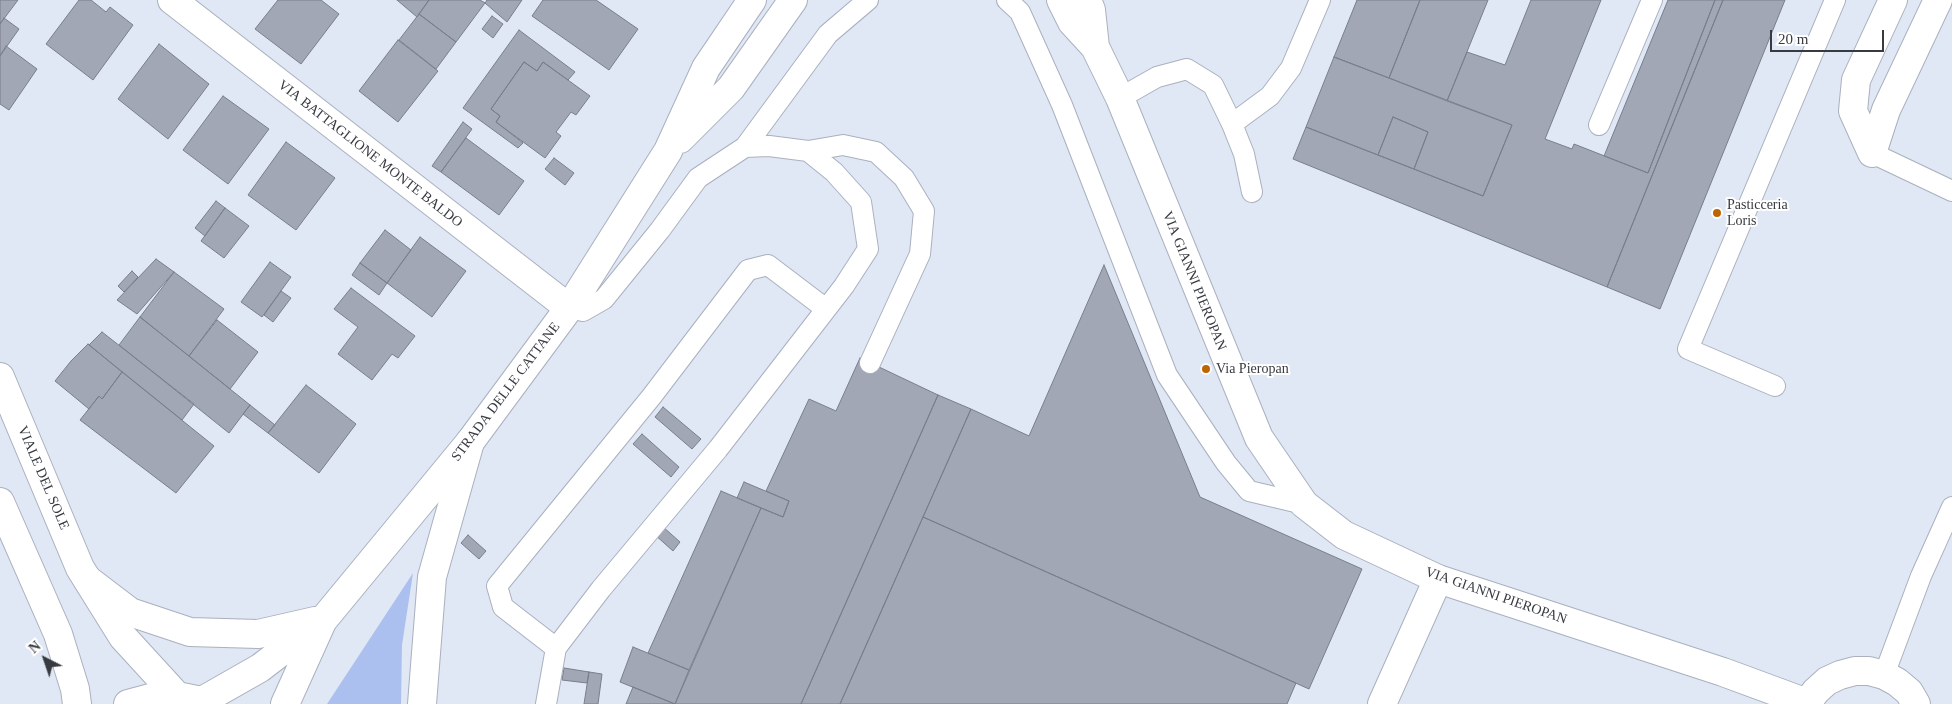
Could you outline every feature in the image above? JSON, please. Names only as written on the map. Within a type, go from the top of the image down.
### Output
[{"type":"street","name":"VIA BATTAGLIONE MONTE BALDO","points":[[172,0],[569,308]]},
{"type":"street","name":"STRADA DELLE CATTANE","points":[[195,700],[260,668],[324,619],[470,442],[569,308],[668,151],[706,68],[752,0]]},
{"type":"street","name":"STRADA DELLE CATTANE","points":[[668,151],[731,88],[793,0]]},
{"type":"street","name":"VIA GIANNI PIEROPAN","points":[[1061,0],[1072,22],[1095,47],[1120,98],[1258,438],[1304,504],[1344,535],[1438,579],[1723,672],[1806,704]]},
{"type":"street","name":"VIA GIANNI PIEROPAN","points":[[1087,0],[1091,10],[1095,47]]},
{"type":"street","points":[[1872,152],[1854,111],[1856,80],[1893,0]]},
{"type":"street","points":[[1872,152],[1886,110],[1938,0]]},
{"type":"street","name":"VIALE DEL SOLE","points":[[0,377],[87,579]]},
{"type":"street","points":[[422,704],[432,576],[470,442]]},
{"type":"street","points":[[0,502],[58,634],[75,690],[76,704]]},
{"type":"street","points":[[87,579],[130,612],[190,632],[258,634],[324,619]]},
{"type":"street","points":[[87,579],[122,637],[195,700]]},
{"type":"street","points":[[1382,704],[1438,579]]},
{"type":"street","name":"STRADA DELLE CATTANE","points":[[285,704],[324,619]]},
{"type":"street","points":[[1806,704],[1827,681],[1855,671],[1869,671],[1884,675],[1903,687],[1916,704]]},
{"type":"street","points":[[128,704],[154,696],[195,700]]},
{"type":"lane","points":[[569,308],[583,311],[604,299],[660,230],[698,178],[744,147],[828,34],[868,0]]},
{"type":"lane","points":[[1007,0],[1020,12],[1062,105],[1167,375],[1226,463],[1249,491],[1304,504]]},
{"type":"lane","points":[[1232,124],[1270,96],[1291,68],[1320,0]]},
{"type":"lane","points":[[1599,125],[1652,0]]},
{"type":"lane","points":[[1775,386],[1688,349],[1835,0]]},
{"type":"lane","points":[[1120,98],[1157,77],[1188,69],[1213,85],[1244,154],[1252,192]]},
{"type":"lane","points":[[744,147],[769,146],[808,151],[843,145],[876,152],[904,178],[924,212],[920,254],[870,363]]},
{"type":"lane","points":[[546,704],[556,648],[601,589],[718,449],[844,286],[868,248],[861,202],[834,172],[808,151]]},
{"type":"lane","points":[[1872,152],[1952,191]]},
{"type":"lane","points":[[556,648],[503,607],[497,586],[652,396],[748,270],[768,265],[826,309]]},
{"type":"lane","points":[[1884,675],[1921,576],[1952,507]]},
{"type":"shaded area","points":[[413,573],[402,645],[401,704],[327,704]]},
{"type":"building","points":[[0,0],[18,0],[0,24]]},
{"type":"building","points":[[79,0],[91,0],[106,12],[110,7],[133,25],[93,80],[46,44]]},
{"type":"building","points":[[278,0],[321,0],[339,14],[301,64],[255,29]]},
{"type":"building","points":[[397,0],[429,0],[417,17]]},
{"type":"building","points":[[429,0],[480,0],[485,3],[456,42],[419,14]]},
{"type":"building","points":[[487,0],[522,0],[507,22],[485,3]]},
{"type":"building","points":[[543,0],[596,0],[638,29],[609,70],[532,16]]},
{"type":"building","points":[[1357,0],[1420,0],[1389,78],[1334,57]]},
{"type":"building","points":[[1420,0],[1488,0],[1447,101],[1389,78]]},
{"type":"building","points":[[1531,0],[1601,0],[1545,139],[1572,149],[1574,144],[1648,173],[1715,0],[1723,0],[1607,287],[1293,159],[1306,127],[1483,196],[1512,125],[1447,101],[1467,52],[1505,65]]},
{"type":"building","points":[[1668,0],[1715,0],[1648,173],[1604,156]]},
{"type":"building","points":[[1723,0],[1785,0],[1660,309],[1607,287]]},
{"type":"building","points":[[419,14],[456,42],[436,69],[399,40]]},
{"type":"building","points":[[492,16],[503,24],[493,38],[482,29]]},
{"type":"building","points":[[4,18],[19,29],[0,56],[0,24]]},
{"type":"building","points":[[519,30],[575,72],[568,80],[543,62],[537,71],[524,62],[491,109],[500,116],[496,122],[523,143],[518,148],[463,108]]},
{"type":"building","points":[[398,40],[438,71],[398,122],[359,91]]},
{"type":"building","points":[[159,44],[209,84],[168,139],[118,99]]},
{"type":"building","points":[[6,46],[37,69],[9,110],[0,104],[0,56]]},
{"type":"building","points":[[1334,57],[1512,125],[1483,196],[1414,169],[1428,132],[1393,117],[1378,155],[1306,127]]},
{"type":"building","points":[[524,62],[537,71],[543,62],[590,96],[576,115],[571,112],[556,132],[561,136],[545,158],[496,122],[500,116],[491,109]]},
{"type":"building","points":[[223,96],[269,129],[228,184],[183,150]]},
{"type":"building","points":[[1393,117],[1428,132],[1414,169],[1378,155]]},
{"type":"building","points":[[463,122],[472,129],[441,172],[432,166]]},
{"type":"building","points":[[466,138],[524,181],[499,215],[441,172]]},
{"type":"building","points":[[286,142],[335,178],[296,230],[248,195]]},
{"type":"building","points":[[554,158],[574,173],[565,185],[545,169]]},
{"type":"building","points":[[216,201],[225,208],[205,236],[195,228]]},
{"type":"building","points":[[225,208],[249,226],[224,258],[201,241]]},
{"type":"building","points":[[385,230],[411,250],[387,283],[360,263]]},
{"type":"building","points":[[420,237],[466,271],[432,317],[387,283]]},
{"type":"building","points":[[156,259],[174,272],[137,314],[117,300]]},
{"type":"building","points":[[270,262],[291,277],[262,317],[241,302]]},
{"type":"building","points":[[360,263],[387,283],[379,295],[352,275]]},
{"type":"building","points":[[1104,265],[1200,497],[1362,569],[1309,689],[923,517],[971,409],[1029,436]]},
{"type":"building","points":[[132,271],[138,277],[124,292],[118,286]]},
{"type":"building","points":[[174,272],[224,309],[189,356],[140,317]]},
{"type":"building","points":[[351,288],[415,336],[398,358],[392,354],[372,380],[338,354],[358,327],[334,309]]},
{"type":"building","points":[[281,291],[291,298],[273,322],[264,315]]},
{"type":"building","points":[[140,317],[250,405],[229,433],[119,345]]},
{"type":"building","points":[[217,320],[258,352],[230,389],[189,356]]},
{"type":"building","points":[[102,332],[194,404],[182,420],[89,345]]},
{"type":"building","points":[[88,344],[122,372],[102,399],[99,396],[89,409],[55,381]]},
{"type":"building","points":[[860,358],[938,395],[801,704],[675,704],[761,508],[783,517],[789,501],[766,491],[809,399],[836,411]]},
{"type":"building","points":[[122,372],[214,446],[176,493],[80,420],[99,396],[102,399]]},
{"type":"building","points":[[306,385],[356,424],[319,473],[268,433]]},
{"type":"building","points":[[938,395],[971,409],[840,704],[801,704]]},
{"type":"building","points":[[250,405],[275,425],[268,433],[243,414]]},
{"type":"building","points":[[663,407],[701,439],[692,449],[655,417]]},
{"type":"building","points":[[642,434],[679,467],[671,477],[633,444]]},
{"type":"building","points":[[744,482],[789,501],[783,517],[737,498]]},
{"type":"building","points":[[721,491],[761,508],[689,670],[648,653]]},
{"type":"building","points":[[923,517],[1296,683],[1287,704],[840,704]]},
{"type":"building","points":[[662,526],[680,542],[673,551],[654,534]]},
{"type":"building","points":[[468,535],[486,551],[479,559],[461,543]]},
{"type":"building","points":[[633,647],[689,670],[675,704],[620,682]]},
{"type":"building","points":[[564,668],[589,672],[587,683],[562,680]]},
{"type":"building","points":[[589,672],[602,674],[598,704],[584,704]]},
{"type":"building","points":[[633,687],[675,704],[626,704]]},
{"type":"place","name":"Pasticceria Loris","points":[[1717,213]]},
{"type":"place","name":"Via Pieropan","points":[[1206,369]]}]
